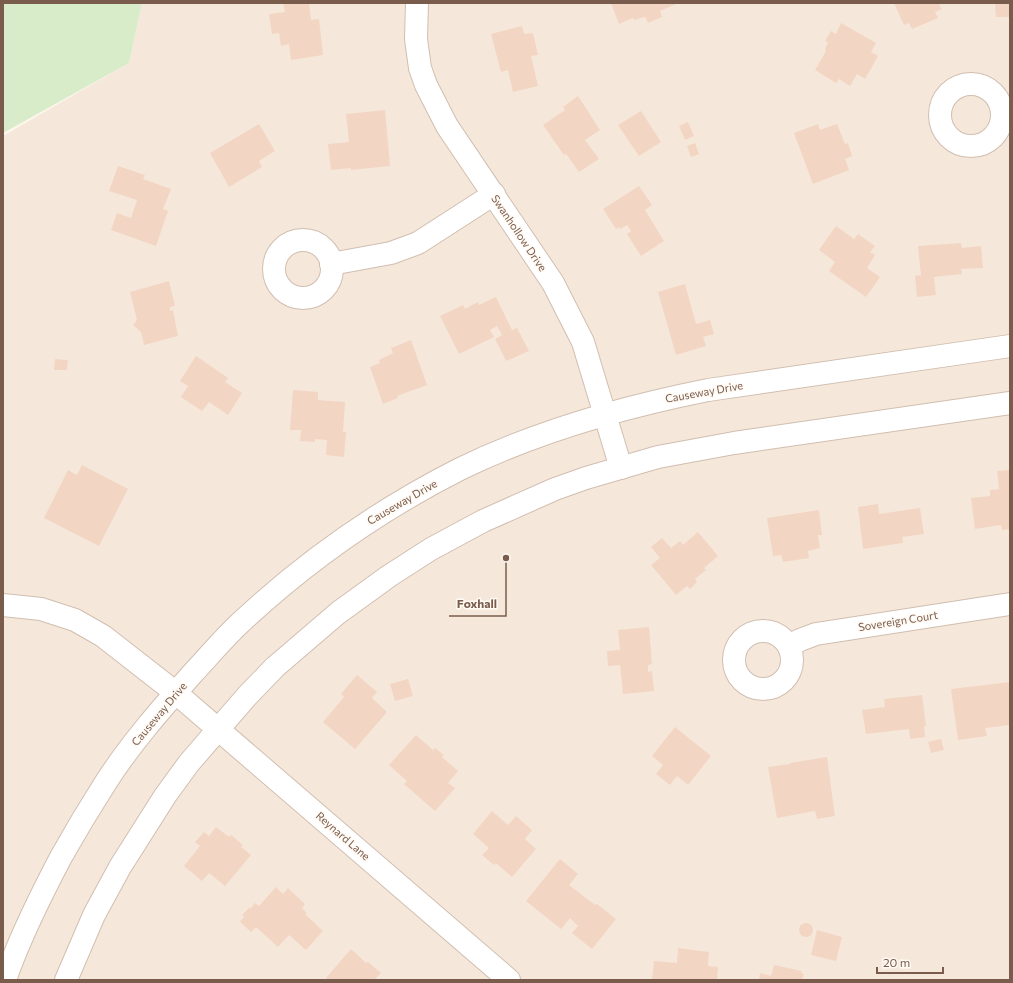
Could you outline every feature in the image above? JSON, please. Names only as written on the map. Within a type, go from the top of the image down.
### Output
[{"type":"street","name":"Swanhollow Drive","points":[[417,3],[416,39],[420,68],[426,85],[447,126],[553,283],[574,322],[584,342],[621,468]]},
{"type":"street","points":[[331,264],[391,253],[418,243],[494,194]]},
{"type":"street","name":"Causeway Drive","points":[[5,980],[44,890],[75,833],[106,782],[146,727],[238,625],[320,555],[368,522],[420,490],[462,468],[529,439],[557,429],[659,400],[708,390],[1010,346]]},
{"type":"street","points":[[66,980],[94,916],[120,867],[165,796],[189,763],[246,696],[275,667],[338,613],[389,576],[431,549],[483,521],[555,489],[658,456],[734,443],[1010,403]]},
{"type":"street","name":"Reynard Lane","points":[[3,604],[41,609],[75,620],[103,636],[176,693],[509,980]]},
{"type":"street","name":"Sovereign Court","points":[[789,646],[816,634],[1010,604]]},
{"type":"shaded area","points":[[142,3],[1010,3],[1010,980],[3,980],[3,136],[129,63]]},
{"type":"green space","points":[[3,3],[142,3],[129,63],[3,133]]},
{"type":"building","points":[[283,3],[309,3],[311,20],[319,19],[323,55],[291,60],[289,44],[281,46],[279,33],[272,34],[269,14],[285,12]]},
{"type":"building","points":[[611,3],[676,4],[660,11],[662,17],[648,23],[645,17],[634,20],[633,18],[619,24]]},
{"type":"building","points":[[894,3],[944,3],[939,5],[942,9],[935,12],[938,18],[912,29],[909,23],[904,25]]},
{"type":"building","points":[[995,3],[1010,3],[1010,17],[996,17]]},
{"type":"building","points":[[841,23],[876,43],[871,52],[878,56],[865,79],[857,74],[850,86],[839,79],[836,83],[815,70],[826,51],[825,49],[828,42],[825,41],[831,31],[836,34]]},
{"type":"building","points":[[522,26],[524,34],[533,33],[538,55],[531,56],[538,86],[513,92],[508,70],[501,72],[491,34]]},
{"type":"building","points":[[578,96],[600,130],[585,140],[599,159],[579,172],[566,154],[564,155],[543,125],[565,110],[563,107]]},
{"type":"building","points":[[385,110],[390,166],[351,170],[351,168],[331,170],[328,144],[349,142],[346,114]]},
{"type":"building","points":[[641,111],[661,142],[639,156],[618,125]]},
{"type":"building","points":[[688,122],[694,136],[685,140],[679,126]]},
{"type":"building","points":[[259,124],[275,151],[259,161],[262,167],[229,187],[210,153]]},
{"type":"building","points":[[818,124],[820,130],[837,124],[845,144],[848,143],[852,156],[845,159],[849,170],[813,184],[794,133]]},
{"type":"building","points":[[695,143],[699,154],[691,157],[687,146]]},
{"type":"building","points":[[118,166],[145,175],[143,179],[171,189],[163,209],[168,211],[156,246],[111,230],[117,213],[131,218],[137,200],[109,191]]},
{"type":"building","points":[[639,186],[652,205],[645,210],[664,241],[641,256],[627,234],[631,231],[627,225],[620,229],[619,227],[616,229],[603,209]]},
{"type":"building","points":[[836,226],[854,239],[858,234],[875,246],[870,252],[875,255],[867,268],[880,277],[866,297],[829,271],[835,262],[819,250]]},
{"type":"building","points":[[961,243],[962,248],[981,246],[983,268],[961,269],[962,274],[934,277],[936,295],[917,297],[915,276],[921,275],[918,246]]},
{"type":"building","points":[[169,281],[175,306],[170,307],[170,311],[173,310],[178,336],[144,345],[141,332],[133,325],[137,320],[130,292]]},
{"type":"building","points":[[685,284],[696,324],[710,320],[714,334],[703,337],[706,346],[676,355],[658,292]]},
{"type":"building","points":[[496,297],[512,330],[517,328],[529,351],[506,361],[495,339],[502,335],[497,326],[490,330],[494,337],[459,354],[440,316],[463,305],[465,309],[478,302],[479,305]]},
{"type":"building","points":[[411,340],[427,385],[397,396],[398,398],[383,404],[370,367],[380,363],[379,360],[393,353],[391,348]]},
{"type":"building","points":[[196,356],[228,378],[225,382],[242,393],[228,415],[209,402],[202,411],[181,397],[188,386],[180,381]]},
{"type":"building","points":[[55,359],[68,360],[67,370],[54,370]]},
{"type":"building","points":[[293,390],[318,392],[318,400],[345,402],[343,432],[346,432],[344,457],[326,455],[327,440],[315,439],[315,442],[300,441],[301,430],[290,430]]},
{"type":"building","points":[[82,465],[128,489],[99,546],[44,518],[68,470],[77,475]]},
{"type":"building","points":[[1010,470],[1010,529],[1002,530],[1001,525],[975,529],[971,498],[990,496],[990,490],[999,489],[997,471]]},
{"type":"building","points":[[878,504],[879,514],[920,508],[924,534],[902,537],[903,543],[863,549],[858,507]]},
{"type":"building","points":[[819,510],[822,535],[818,535],[820,548],[808,551],[809,558],[783,562],[781,555],[773,556],[767,518]]},
{"type":"building","points":[[698,532],[718,556],[704,568],[706,570],[695,579],[697,582],[690,589],[687,586],[676,595],[651,565],[660,558],[651,547],[662,538],[671,548],[680,541],[683,545]]},
{"type":"building","points":[[649,627],[652,664],[648,665],[648,672],[652,671],[654,691],[623,694],[620,665],[608,666],[607,651],[620,650],[618,630]]},
{"type":"building","points":[[357,675],[377,692],[372,698],[387,712],[355,749],[323,722],[344,697],[341,694]]},
{"type":"building","points":[[408,679],[413,696],[395,701],[390,684]]},
{"type":"building","points":[[1010,682],[1010,725],[985,728],[987,736],[958,740],[951,689]]},
{"type":"building","points":[[922,695],[926,726],[924,726],[925,737],[910,739],[909,729],[866,734],[862,710],[885,707],[884,699]]},
{"type":"building","points":[[675,727],[711,756],[688,785],[677,776],[670,785],[656,774],[663,765],[652,756]]},
{"type":"building","points":[[416,735],[433,750],[435,748],[444,755],[442,757],[458,771],[448,783],[455,788],[435,811],[404,784],[407,781],[389,765]]},
{"type":"building","points":[[941,739],[944,750],[931,753],[928,742]]},
{"type":"building","points":[[827,757],[835,816],[817,819],[815,811],[777,818],[768,767]]},
{"type":"building","points":[[492,811],[508,825],[516,816],[532,830],[525,839],[536,849],[512,877],[496,863],[494,865],[482,855],[489,848],[473,834]]},
{"type":"building","points":[[216,827],[229,837],[231,835],[243,845],[241,847],[251,855],[225,886],[209,873],[202,881],[184,866],[200,846],[195,842],[204,832],[209,836]]},
{"type":"building","points":[[560,859],[578,874],[569,885],[616,919],[592,949],[572,933],[578,926],[570,918],[561,929],[526,901]]},
{"type":"building","points":[[276,887],[283,894],[288,888],[305,904],[302,908],[307,913],[305,914],[323,931],[306,950],[289,935],[278,947],[256,927],[251,932],[240,922],[244,917],[242,915],[249,908],[250,909],[255,903],[259,906]]},
{"type":"building","points":[[803,923],[809,923],[813,927],[813,933],[809,937],[803,937],[799,933],[799,927]]},
{"type":"building","points":[[817,930],[842,937],[836,961],[811,955]]},
{"type":"building","points":[[678,948],[709,952],[708,966],[718,967],[717,980],[652,980],[654,961],[677,963]]},
{"type":"building","points":[[351,949],[366,963],[368,962],[381,973],[375,979],[376,980],[328,980],[326,978]]},
{"type":"building","points":[[774,965],[802,971],[801,973],[804,974],[802,980],[759,980],[760,973],[771,976]]},
{"type":"place","name":"Foxhall","points":[[506,558]]}]
